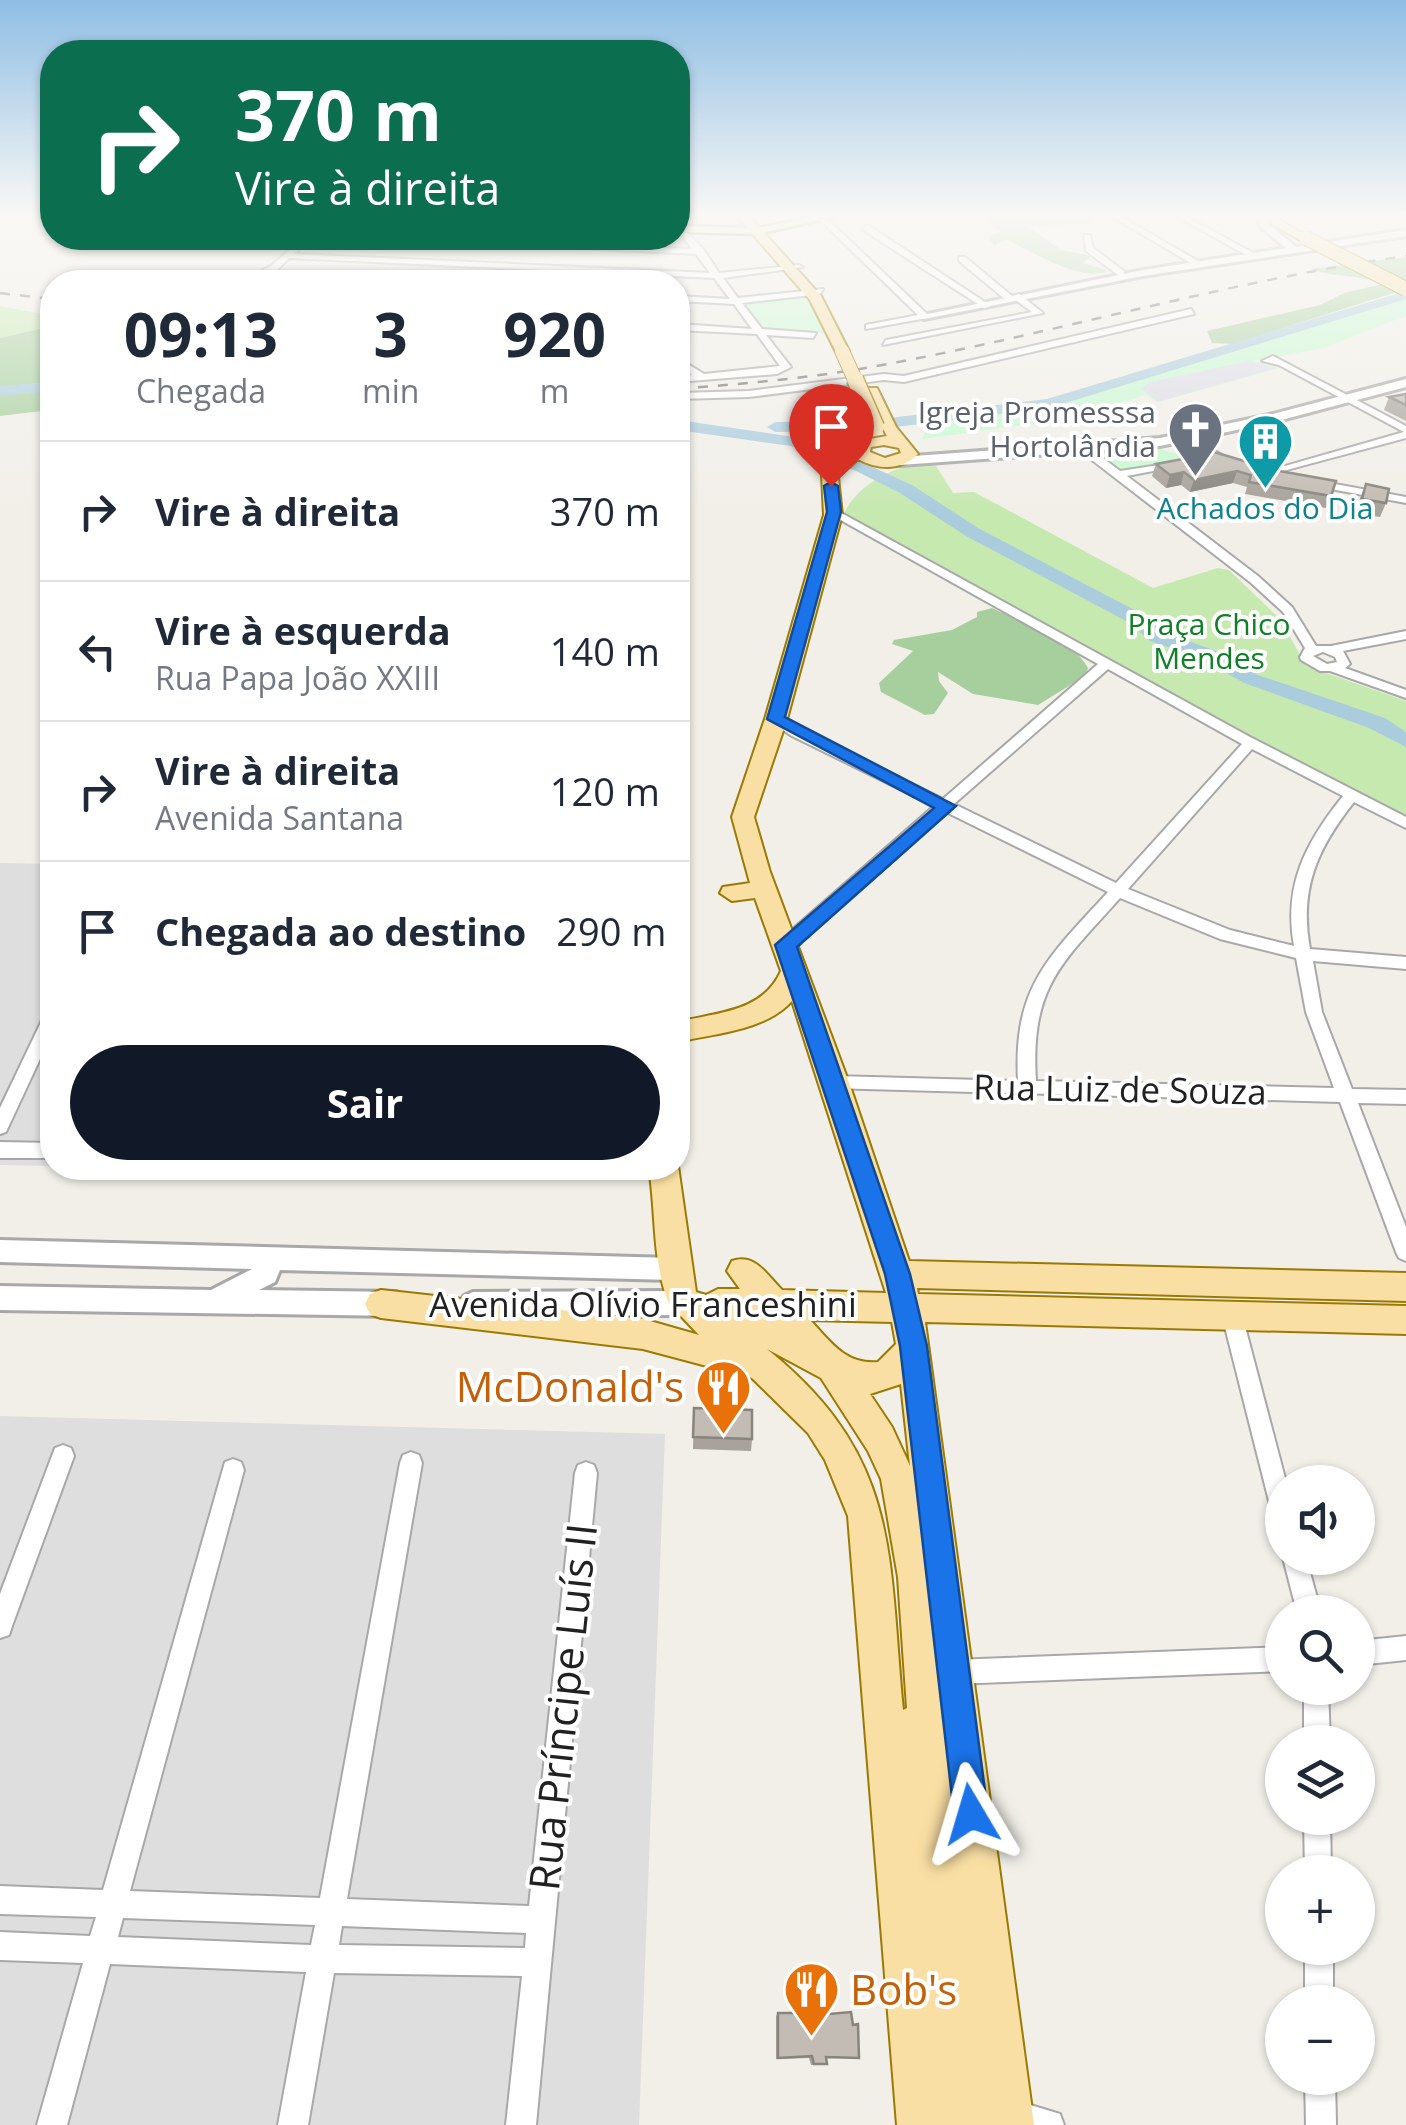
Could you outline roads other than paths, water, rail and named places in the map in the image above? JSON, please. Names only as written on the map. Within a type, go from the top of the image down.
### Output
[{"type":"main road","points":[[825,314],[842,342],[873,435],[864,457],[853,466]]},
{"type":"main road","points":[[873,435],[905,452]]},
{"type":"main road","points":[[873,435],[905,452]]},
{"type":"main road","points":[[873,435],[853,466],[834,512],[774,725],[743,817],[764,889],[898,1274],[913,1346],[1008,2124]]},
{"type":"main road","points":[[853,466],[905,452]]},
{"type":"main road","points":[[732,893],[764,889]]},
{"type":"main road","points":[[690,1029],[740,1019],[782,998],[794,972]]},
{"type":"main road","points":[[740,1019],[794,1027],[814,1041],[830,1071]]},
{"type":"main road","points":[[666,1180],[678,1286],[768,1372],[793,1390],[836,1440],[854,1477],[866,1516],[921,2125]]},
{"type":"main road","points":[[743,1271],[778,1304],[832,1367],[880,1439],[898,1478],[917,1577],[937,1856],[1008,2124]]},
{"type":"main road","name":"Avenida Olívio Franceshini","points":[[898,1274],[1406,1287]]},
{"type":"main road","points":[[678,1286],[847,1376],[881,1378],[896,1371],[913,1346]]},
{"type":"main road","name":"Avenida Olívio Franceshini","points":[[678,1286],[778,1304],[1234,1319],[1406,1320]]},
{"type":"main road","points":[[381,1304],[643,1334],[720,1354],[768,1372]]},
{"type":"main road","points":[[908,1978],[914,1851],[906,1646],[917,1577]]},
{"type":"street","points":[[690,379],[786,367],[747,314]]},
{"type":"street","points":[[869,327],[935,314]]},
{"type":"street","points":[[886,343],[1033,314]]},
{"type":"street","points":[[690,396],[749,394],[892,378],[1182,314]]},
{"type":"street","points":[[690,328],[813,335]]},
{"type":"street","points":[[1283,364],[1406,433]]},
{"type":"street","points":[[690,369],[704,378]]},
{"type":"street","points":[[905,452],[938,456],[1160,442],[1406,383]]},
{"type":"street","points":[[1257,470],[1406,433]]},
{"type":"street","points":[[1183,438],[1204,457]]},
{"type":"street","points":[[1160,442],[1257,470],[1406,500]]},
{"type":"street","points":[[1083,448],[1288,610],[1312,649],[1306,654],[1309,661],[1406,639]]},
{"type":"street","points":[[1116,474],[1182,462]]},
{"type":"street","points":[[834,512],[1250,743],[1406,823]]},
{"type":"street","points":[[1335,658],[1406,694]]},
{"type":"street","points":[[786,945],[1107,664]]},
{"type":"street","points":[[774,725],[1119,890],[1226,934],[1304,954],[1406,963]]},
{"type":"street","points":[[1027,1087],[1027,1012],[1060,954],[1250,743]]},
{"type":"street","points":[[1351,796],[1328,825],[1305,868],[1297,920],[1314,1012],[1406,1252]]},
{"type":"street","points":[[0,1127],[40,1042]]},
{"type":"street","name":"Rua Luiz de Souza","points":[[830,1071],[1027,1087],[1406,1097]]},
{"type":"street","points":[[0,1150],[40,1152]]},
{"type":"street","points":[[0,1251],[270,1257],[678,1286]]},
{"type":"street","points":[[213,1301],[266,1274],[270,1257]]},
{"type":"street","name":"Avenida Olívio Franceshini","points":[[0,1298],[381,1304],[678,1286]]},
{"type":"street","points":[[1234,1319],[1271,1465]]},
{"type":"street","points":[[0,1626],[62,1456]]},
{"type":"street","points":[[293,2125],[411,1463]]},
{"type":"street","points":[[52,2125],[232,1470]]},
{"type":"street","name":"Rua Príncipe Luís II","points":[[521,2125],[586,1474]]},
{"type":"street","points":[[1375,1652],[1406,1648]]},
{"type":"street","points":[[954,1672],[1265,1660]]},
{"type":"street","points":[[0,1900],[106,1927],[540,1941]]},
{"type":"street","points":[[0,1946],[106,1927],[540,1941]]},
{"type":"street","points":[[1320,2095],[1321,2125]]},
{"type":"waterway","points":[[775,427],[864,426],[1049,403],[1343,314]]},
{"type":"waterway","points":[[0,391],[40,388]]},
{"type":"waterway","points":[[690,427],[794,442],[860,467],[906,489],[972,532],[1137,619],[1157,637],[1207,654],[1251,679],[1377,723],[1406,741]]},
{"type":"railway","points":[[690,388],[860,369],[1119,314]]},
{"type":"place","name":"Igreja Promesssa Hortolândia","points":[[1195,479]]},
{"type":"place","name":"Achados do Dia","points":[[1265,490]]},
{"type":"place","name":"McDonald's","points":[[723,1436]]},
{"type":"place","name":"Bob's","points":[[811,2039]]},
{"type":"park label","name":"Praça Chico Mendes","points":[[1209,642]]}]
